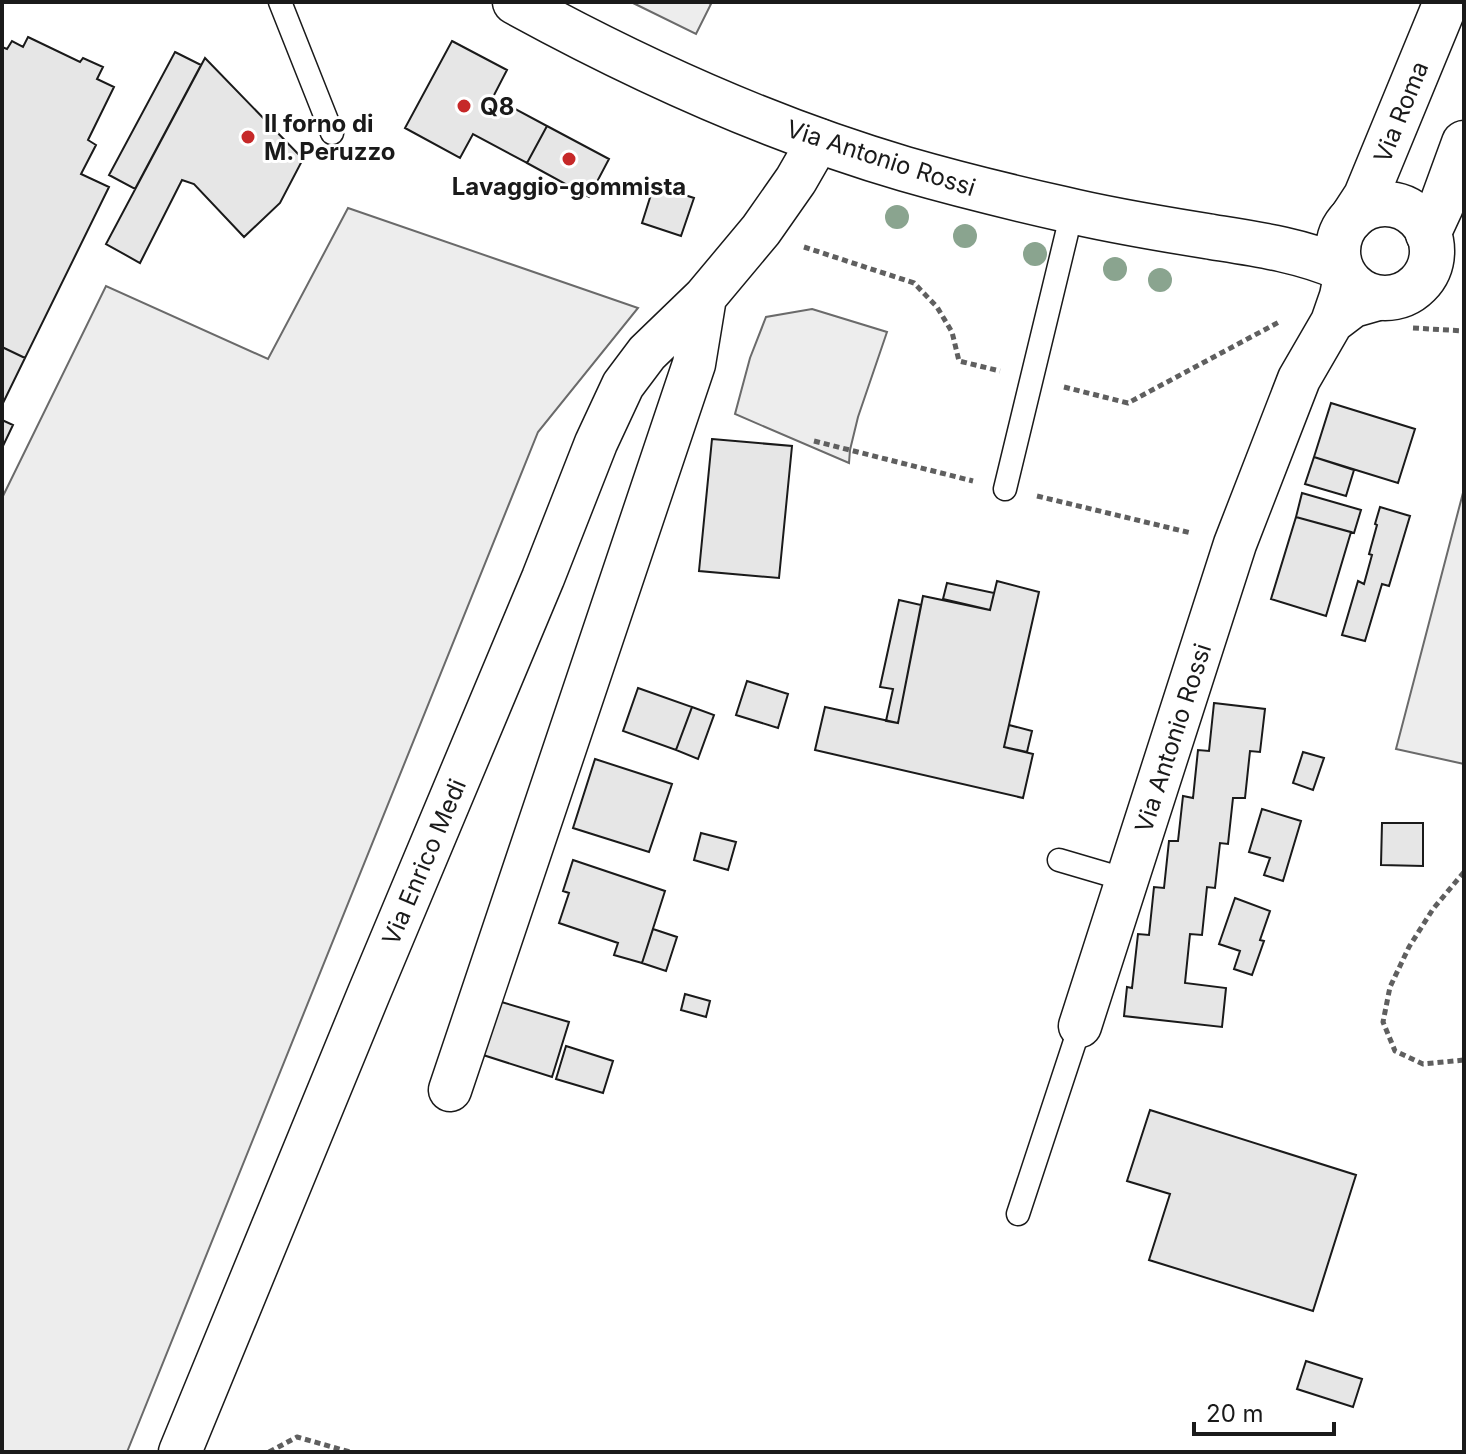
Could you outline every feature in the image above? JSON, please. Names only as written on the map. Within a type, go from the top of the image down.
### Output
[{"type":"main road","name":"Via Antonio Rossi","points":[[515,2],[668,80],[744,112],[903,169],[1072,212],[1161,229],[1269,246],[1318,240],[1368,272],[1464,277]]},
{"type":"main road","name":"Via Roma","points":[[1368,272],[1366,196],[1446,2]]},
{"type":"main road","points":[[1441,246],[1406,210],[1390,205],[1373,206],[1357,214],[1368,272],[1420,283],[1441,246],[1441,206],[1464,143]]},
{"type":"street","name":"Via Enrico Medi","points":[[180,1452],[543,578],[596,443],[623,385],[647,353],[705,297],[761,230],[819,140]]},
{"type":"street","name":"Via Antonio Rossi","points":[[1080,1026],[1235,544],[1299,379],[1332,322],[1341,296],[1368,272]]},
{"type":"street","points":[[450,1090],[694,364],[705,297]]},
{"type":"lane","points":[[280,2],[332,133]]},
{"type":"lane","points":[[1005,489],[1072,212]]},
{"type":"lane","points":[[1059,860],[1127,880]]},
{"type":"lane","points":[[1018,1214],[1080,1026]]},
{"type":"path","points":[[1368,272],[1464,331]]},
{"type":"path","points":[[1464,872],[1433,909],[1409,947],[1390,987],[1383,1022],[1395,1051],[1423,1064],[1464,1060]]},
{"type":"path","points":[[269,1452],[297,1437],[350,1452]]},
{"type":"shaded area","points":[[631,2],[707,2],[711,4],[696,34]]},
{"type":"shaded area","points":[[348,208],[638,308],[538,432],[127,1452],[2,1452],[2,498],[106,286],[268,359]]},
{"type":"shaded area","points":[[812,309],[887,332],[858,417],[849,463],[735,414],[750,358],[766,317]]},
{"type":"shaded area","points":[[1464,489],[1464,764],[1396,749]]},
{"type":"building","points":[[28,37],[80,62],[83,58],[103,67],[97,79],[114,87],[88,140],[96,145],[81,174],[109,187],[25,358],[2,347],[2,47],[7,49],[12,41],[23,47]]},
{"type":"building","points":[[452,41],[507,70],[493,97],[547,126],[527,163],[473,134],[460,158],[405,128]]},
{"type":"building","points":[[175,52],[201,65],[135,189],[109,175]]},
{"type":"building","points":[[205,58],[303,159],[280,203],[244,237],[194,184],[182,180],[140,263],[106,244]]},
{"type":"building","points":[[547,126],[609,159],[589,197],[527,163]]},
{"type":"building","points":[[654,185],[694,198],[681,236],[642,223]]},
{"type":"building","points":[[2,347],[25,358],[3,403],[2,402]]},
{"type":"building","points":[[1331,403],[1415,429],[1398,483],[1314,457]]},
{"type":"building","points":[[2,420],[13,425],[2,448]]},
{"type":"building","points":[[712,439],[792,446],[779,578],[699,571]]},
{"type":"building","points":[[1314,457],[1354,470],[1346,496],[1305,484]]},
{"type":"building","points":[[1302,493],[1361,510],[1354,533],[1296,517]]},
{"type":"building","points":[[1380,507],[1410,516],[1389,586],[1382,584],[1365,641],[1342,635],[1358,581],[1364,584]]},
{"type":"building","points":[[1296,517],[1351,532],[1326,616],[1271,599]]},
{"type":"building","points":[[997,581],[1039,592],[1004,747],[1033,754],[1023,798],[815,750],[825,707],[898,723],[923,596],[990,610]]},
{"type":"building","points":[[947,583],[994,593],[990,610],[943,599]]},
{"type":"building","points":[[899,600],[921,605],[898,723],[886,721],[893,689],[880,687]]},
{"type":"building","points":[[747,681],[788,694],[778,728],[736,715]]},
{"type":"building","points":[[638,688],[692,707],[676,750],[623,731]]},
{"type":"building","points":[[1214,703],[1265,709],[1260,752],[1250,751],[1245,798],[1233,798],[1228,844],[1220,843],[1215,888],[1207,887],[1202,935],[1190,934],[1185,983],[1226,988],[1222,1027],[1124,1016],[1127,987],[1132,988],[1138,934],[1149,935],[1154,887],[1164,888],[1169,841],[1178,841],[1183,796],[1193,798],[1198,750],[1209,751]]},
{"type":"building","points":[[692,707],[714,715],[698,759],[676,750]]},
{"type":"building","points":[[1009,725],[1032,731],[1027,752],[1004,747]]},
{"type":"building","points":[[1303,752],[1324,758],[1313,790],[1293,783]]},
{"type":"building","points":[[595,759],[672,784],[649,852],[573,828]]},
{"type":"building","points":[[1262,809],[1301,821],[1283,881],[1264,875],[1270,858],[1249,852]]},
{"type":"building","points":[[1382,823],[1423,823],[1423,866],[1381,865]]},
{"type":"building","points":[[701,833],[736,842],[728,870],[694,860]]},
{"type":"building","points":[[573,860],[665,891],[642,963],[614,955],[618,943],[559,923],[569,893],[563,891]]},
{"type":"building","points":[[1235,898],[1270,911],[1252,975],[1234,969],[1240,951],[1219,944]]},
{"type":"building","points":[[653,929],[677,937],[666,971],[642,963]]},
{"type":"building","points":[[685,994],[710,1001],[706,1017],[681,1010]]},
{"type":"building","points":[[498,1001],[569,1022],[552,1077],[480,1054]]},
{"type":"building","points":[[566,1046],[613,1061],[603,1093],[556,1079]]},
{"type":"building","points":[[1150,1110],[1356,1175],[1313,1311],[1149,1260],[1170,1194],[1127,1181]]},
{"type":"building","points":[[1306,1361],[1362,1379],[1353,1407],[1297,1389]]},
{"type":"place","name":"Q8","points":[[464,106]]},
{"type":"place","name":"Il forno di M. Peruzzo","points":[[248,137]]},
{"type":"place","name":"Lavaggio-gommista","points":[[569,159]]}]
